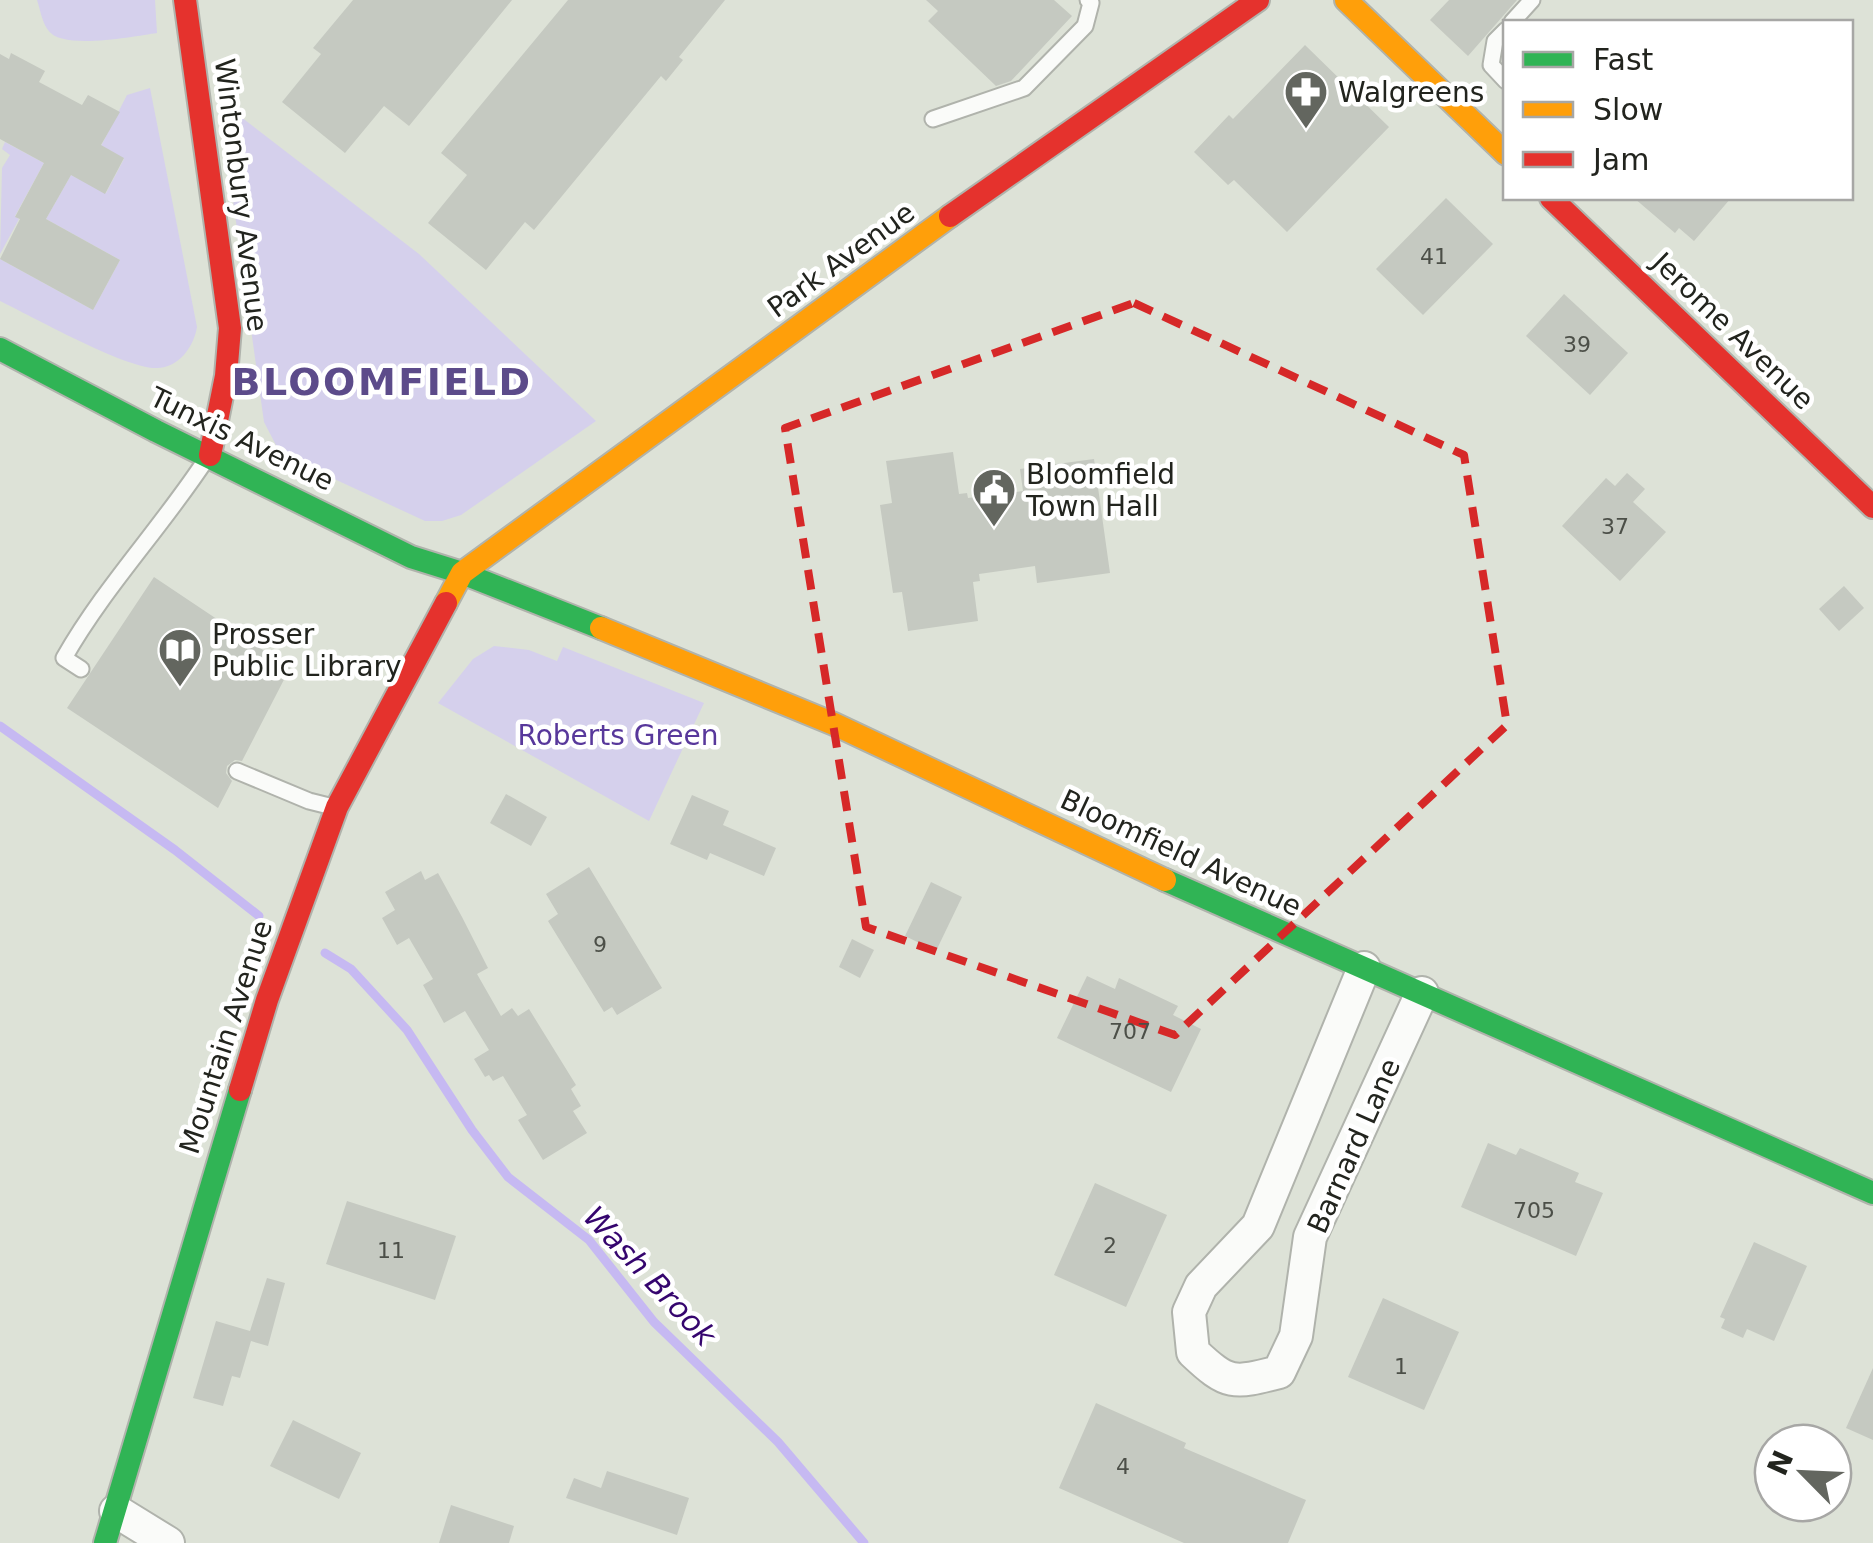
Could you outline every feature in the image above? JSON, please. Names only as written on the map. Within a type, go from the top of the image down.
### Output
[{"type":"main road","name":"Wintonbury Avenue","points":[[185,0],[230,328],[227,375],[210,455]]},
{"type":"main road","name":"Park Avenue","points":[[462,573],[976,197],[1258,0]]},
{"type":"main road","points":[[1346,0],[1503,151]]},
{"type":"main road","name":"Jerome Avenue","points":[[1553,200],[1873,507]]},
{"type":"main road","name":"Tunxis Avenue","points":[[0,349],[411,557],[462,573]]},
{"type":"main road","name":"Mountain Avenue","points":[[105,1543],[267,1000],[337,808],[462,573]]},
{"type":"main road","name":"Bloomfield Avenue","points":[[462,573],[834,724],[1146,872],[1873,1193]]},
{"type":"street","name":"Barnard Lane","points":[[1364,968],[1258,1226],[1200,1286],[1189,1312],[1193,1352],[1218,1376],[1241,1382],[1279,1372],[1296,1336],[1310,1237],[1422,993]]},
{"type":"street","points":[[116,1511],[168,1543]]},
{"type":"lane","points":[[934,119],[1024,88],[1085,26],[1091,3],[1088,0]]},
{"type":"lane","points":[[1514,20],[1532,0]]},
{"type":"lane","points":[[1503,33],[1495,41],[1491,65],[1503,79]]},
{"type":"lane","points":[[80,669],[64,658],[85,621],[210,455]]},
{"type":"lane","points":[[237,771],[309,801],[337,808]]},
{"type":"highlighted area","points":[[1134,303],[1464,455],[1507,725],[1175,1035],[866,927],[785,428]]},
{"type":"green space","points":[[37,0],[155,0],[157,33],[68,40],[48,30]]},
{"type":"green space","points":[[150,88],[197,327],[184,355],[157,368],[103,352],[0,301],[0,259],[93,310],[120,260],[46,219],[71,175],[106,193],[124,159],[101,146],[127,95]]},
{"type":"green space","points":[[219,100],[419,254],[596,421],[461,515],[442,521],[425,521],[289,458],[278,449],[264,422]]},
{"type":"green space","points":[[5,142],[44,163],[15,216],[19,219],[0,254],[2,168],[10,155],[2,149]]},
{"type":"green space","name":"Roberts Green","points":[[494,646],[529,650],[557,661],[563,647],[704,703],[649,821],[438,703],[473,659]]},
{"type":"building","points":[[353,0],[512,0],[409,126],[384,106],[345,153],[282,102],[321,54],[313,48]]},
{"type":"building","points":[[568,0],[725,0],[679,57],[683,60],[666,81],[661,76],[534,230],[525,222],[486,270],[428,223],[467,175],[441,153]]},
{"type":"building","points":[[926,0],[1054,0],[1072,16],[1011,81],[996,86],[928,21],[938,11]]},
{"type":"building","points":[[1449,0],[1517,0],[1468,56],[1430,20]]},
{"type":"building","points":[[1305,45],[1389,127],[1287,232],[1234,180],[1228,185],[1194,152],[1229,115],[1233,119]]},
{"type":"building","points":[[11,53],[45,71],[39,82],[82,105],[88,95],[120,112],[101,145],[124,158],[105,194],[71,175],[46,219],[120,260],[93,310],[0,259],[20,219],[15,217],[44,163],[0,139],[0,54],[9,59]]},
{"type":"building","points":[[1446,198],[1493,244],[1423,315],[1376,269]]},
{"type":"building","points":[[1636,200],[1729,200],[1694,241],[1679,228],[1675,233]]},
{"type":"building","points":[[1564,294],[1628,353],[1590,395],[1526,336]]},
{"type":"building","name":"Bloomfield Town Hall","points":[[953,452],[959,494],[967,493],[968,498],[1023,491],[1020,469],[1094,459],[1110,573],[1037,583],[1035,566],[979,574],[980,581],[973,582],[978,621],[908,631],[902,592],[893,593],[880,505],[892,503],[886,461]]},
{"type":"building","points":[[1627,473],[1645,489],[1633,502],[1666,532],[1620,581],[1562,526],[1606,478],[1615,486]]},
{"type":"building","name":"Prosser Public Library","points":[[154,577],[290,668],[242,761],[235,760],[227,766],[226,773],[232,781],[218,808],[67,708]]},
{"type":"building","points":[[1844,586],[1864,608],[1839,631],[1819,609]]},
{"type":"building","points":[[506,794],[547,817],[531,846],[490,823]]},
{"type":"building","points":[[692,795],[729,811],[723,825],[776,848],[764,876],[710,853],[707,860],[670,844]]},
{"type":"building","points":[[589,867],[662,988],[617,1015],[612,1007],[604,1012],[548,921],[558,914],[546,894]]},
{"type":"building","points":[[421,871],[425,880],[438,873],[488,968],[477,974],[501,1016],[512,1008],[518,1016],[529,1009],[576,1085],[571,1089],[581,1106],[573,1111],[587,1133],[543,1160],[518,1120],[527,1115],[503,1076],[493,1081],[489,1075],[485,1077],[474,1059],[489,1050],[465,1011],[444,1023],[423,985],[433,979],[409,938],[397,945],[382,918],[395,910],[385,892]]},
{"type":"building","points":[[931,882],[962,897],[936,951],[905,936]]},
{"type":"building","points":[[852,939],[874,950],[860,978],[839,967]]},
{"type":"building","points":[[1087,976],[1115,989],[1119,978],[1178,1006],[1173,1015],[1201,1029],[1171,1092],[1057,1038]]},
{"type":"building","points":[[1488,1143],[1516,1155],[1520,1148],[1579,1173],[1575,1182],[1603,1193],[1576,1256],[1461,1207]]},
{"type":"building","points":[[1095,1183],[1167,1215],[1126,1307],[1054,1275]]},
{"type":"building","points":[[347,1201],[456,1236],[435,1300],[326,1264]]},
{"type":"building","points":[[1754,1242],[1807,1266],[1774,1341],[1747,1329],[1743,1338],[1721,1328],[1725,1319],[1720,1317]]},
{"type":"building","points":[[267,1278],[285,1283],[268,1346],[251,1341],[240,1378],[232,1376],[223,1406],[193,1398],[216,1321],[250,1331]]},
{"type":"building","points":[[1383,1298],[1459,1332],[1424,1410],[1348,1377]]},
{"type":"building","points":[[1873,1368],[1873,1440],[1853,1431],[1853,1423],[1848,1423]]},
{"type":"building","points":[[1096,1403],[1186,1443],[1184,1448],[1306,1500],[1288,1543],[1184,1543],[1059,1488]]},
{"type":"building","points":[[293,1420],[361,1453],[339,1499],[270,1466]]},
{"type":"building","points":[[607,1471],[689,1498],[677,1535],[566,1498],[574,1478],[601,1488]]},
{"type":"building","points":[[451,1505],[514,1526],[509,1543],[439,1543]]},
{"type":"waterway","name":"Wash Brook","points":[[0,726],[175,850],[259,916]]},
{"type":"waterway","name":"Wash Brook","points":[[325,953],[351,969],[407,1030],[472,1130],[508,1177],[589,1240],[654,1322],[778,1442],[864,1543]]},
{"type":"traffic: fast","points":[[0,349],[411,557],[601,628]]},
{"type":"traffic: fast","points":[[1165,880],[1873,1193]]},
{"type":"traffic: fast","points":[[105,1543],[240,1090]]},
{"type":"traffic: slow","points":[[1346,0],[1503,151]]},
{"type":"traffic: slow","points":[[446,603],[462,573],[950,216]]},
{"type":"traffic: slow","points":[[601,628],[834,724],[1165,880]]},
{"type":"traffic: jam","points":[[185,0],[230,328],[226,376],[210,455]]},
{"type":"traffic: jam","points":[[950,216],[1258,0]]},
{"type":"traffic: jam","points":[[1553,200],[1873,507]]},
{"type":"traffic: jam","points":[[240,1090],[267,1000],[337,807],[446,603]]},
{"type":"place","name":"Walgreens","points":[[1306,130]]},
{"type":"place","name":"Bloomfield Town Hall","points":[[994,528]]},
{"type":"place","name":"Prosser Public Library","points":[[180,688]]},
{"type":"district","name":"BLOOMFIELD","points":[[382,382]]}]
